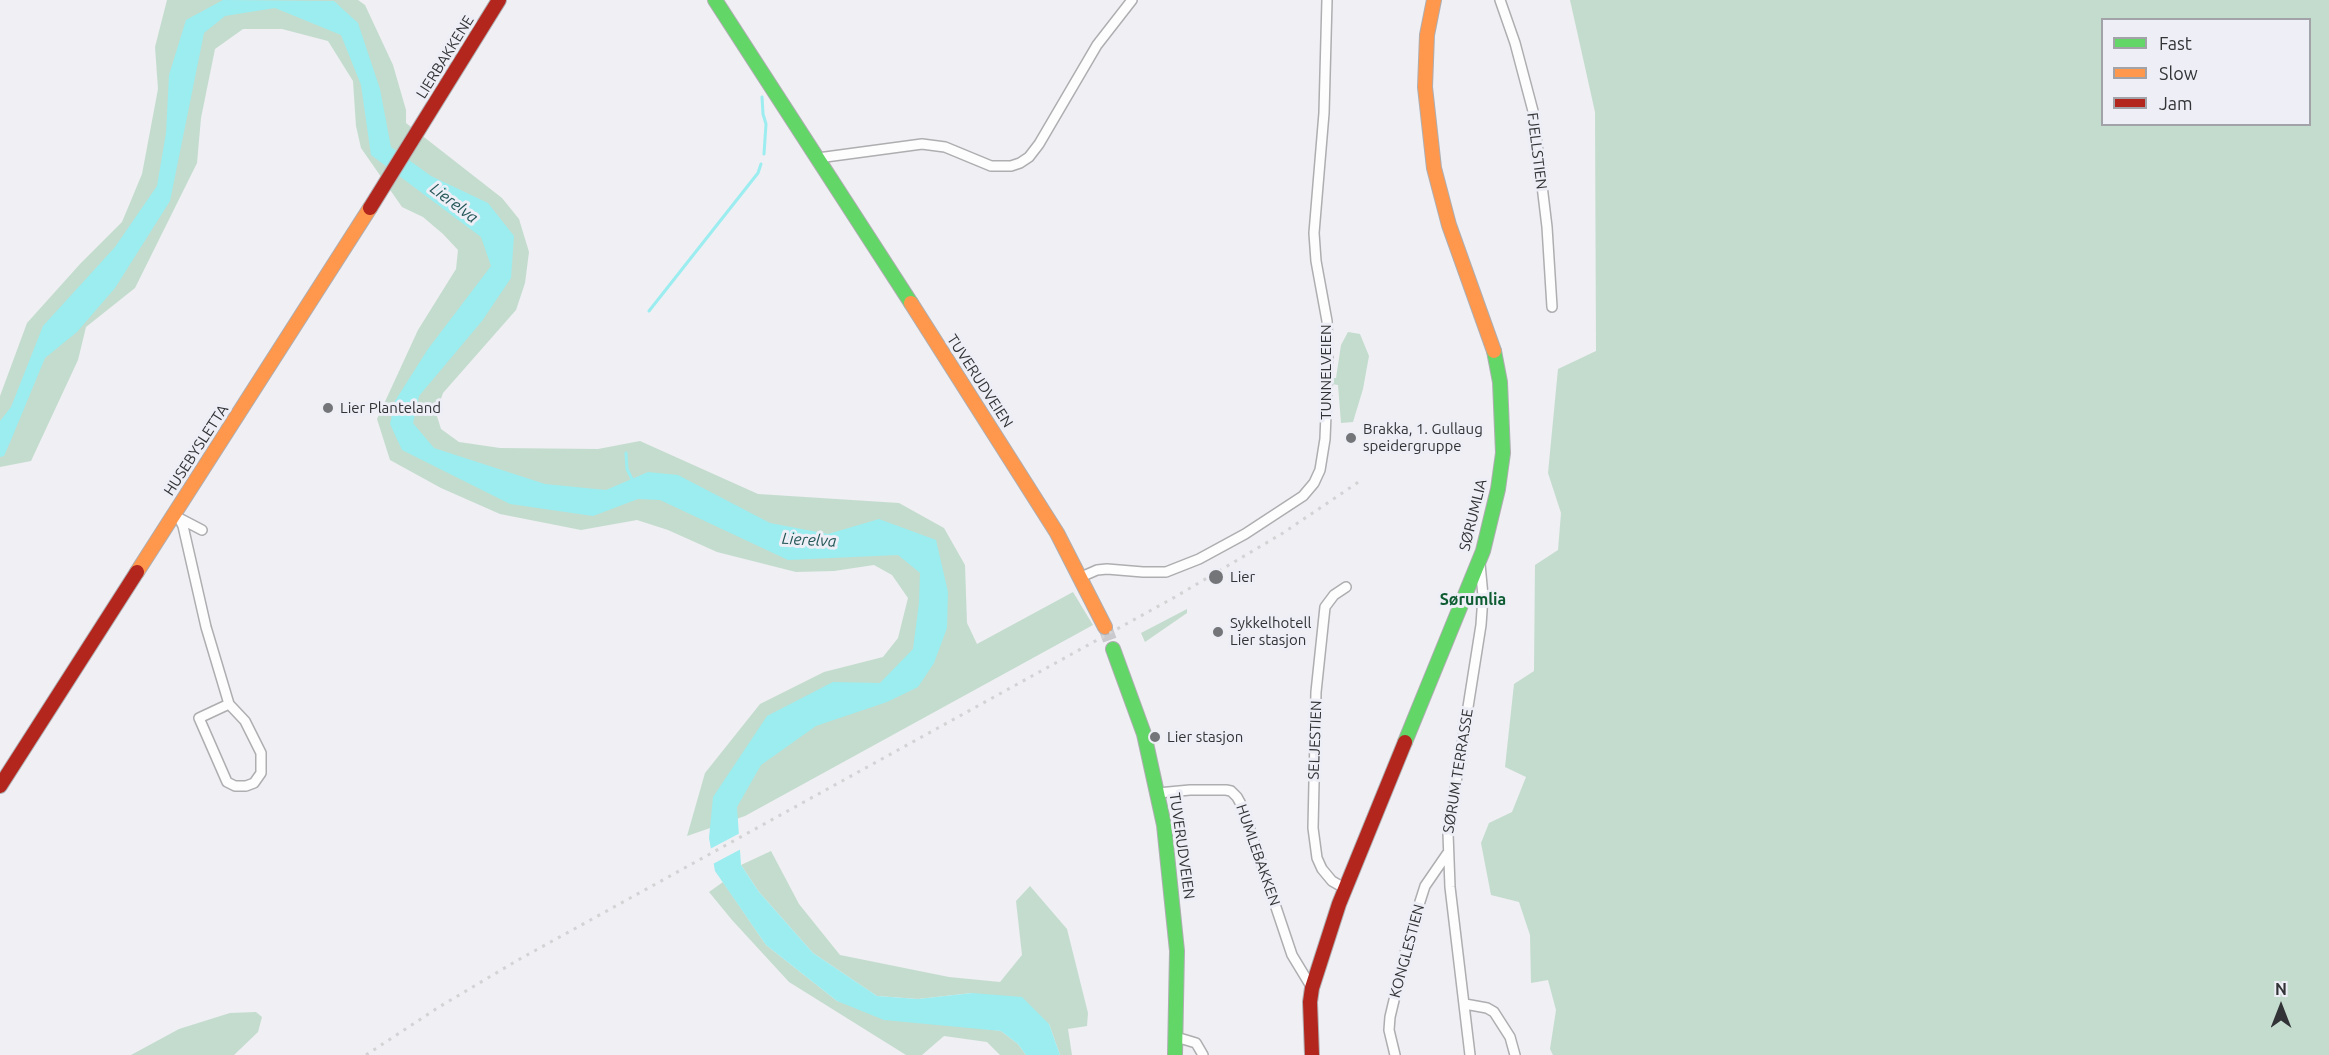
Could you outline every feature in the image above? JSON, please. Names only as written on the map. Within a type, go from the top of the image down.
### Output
[{"type":"main road","name":"LIERBAKKENE","points":[[419,132],[499,0]]},
{"type":"main road","name":"TUVERUDVEIEN","points":[[715,0],[1029,487],[1081,577],[1105,627]]},
{"type":"main road","name":"SØRUMLIA","points":[[1312,1055],[1311,988],[1346,889],[1479,560],[1498,489],[1503,453],[1497,361],[1449,225],[1434,168],[1425,87],[1425,57],[1434,0]]},
{"type":"main road","name":"HUSEBYSLETTA","points":[[0,786],[176,518],[419,132]]},
{"type":"main road","name":"TUVERUDVEIEN","points":[[1113,649],[1134,704],[1158,793],[1169,861],[1175,928],[1175,1055]]},
{"type":"street","points":[[818,158],[922,144],[945,147],[991,166],[1011,166],[1020,163],[1029,157],[1039,144],[1097,45],[1132,0]]},
{"type":"street","name":"TUNNELVEIEN","points":[[1081,577],[1097,570],[1107,569],[1143,573],[1166,572],[1199,560],[1303,496],[1316,480],[1323,459],[1329,381],[1327,321],[1316,261],[1314,233],[1324,113],[1327,0]]},
{"type":"street","name":"FJELLSTIEN","points":[[1500,0],[1515,44],[1533,111],[1547,227],[1552,307]]},
{"type":"street","points":[[176,518],[202,530]]},
{"type":"street","points":[[176,518],[186,538],[214,654],[229,704],[250,729],[262,759],[259,776],[254,783],[246,786],[235,786],[227,782],[199,718],[229,704]]},
{"type":"street","name":"SØRUM TERRASSE","points":[[1470,1055],[1447,854],[1450,809],[1481,625],[1483,596],[1479,560]]},
{"type":"street","name":"SELJESTIEN","points":[[1346,586],[1334,595],[1325,607],[1316,692],[1313,828],[1315,852],[1322,869],[1332,881],[1346,889]]},
{"type":"street","name":"HUMLEBAKKEN","points":[[1158,793],[1227,790],[1238,797],[1292,955],[1311,988]]},
{"type":"street","name":"KONGLESTIEN","points":[[1395,1055],[1389,1030],[1390,1017],[1410,933],[1430,875],[1447,854]]},
{"type":"street","points":[[1465,1004],[1487,1008],[1494,1012],[1510,1037],[1515,1055]]},
{"type":"street","points":[[1176,1037],[1196,1043],[1203,1055]]},
{"type":"green space","points":[[167,0],[358,0],[365,5],[393,65],[406,110],[406,123],[502,198],[519,219],[529,252],[525,283],[516,310],[443,393],[436,413],[441,429],[459,442],[500,448],[598,449],[640,441],[758,494],[899,503],[944,528],[965,565],[967,623],[977,644],[1073,592],[1093,625],[745,816],[687,836],[705,773],[760,704],[824,672],[883,657],[898,638],[908,598],[892,575],[874,565],[834,571],[796,572],[717,552],[668,530],[637,520],[581,530],[500,514],[441,488],[390,460],[377,419],[418,330],[456,269],[458,250],[423,217],[402,207],[361,148],[356,126],[353,81],[328,41],[282,29],[243,29],[215,49],[201,118],[197,163],[135,288],[86,327],[78,360],[31,461],[0,467],[0,396],[27,323],[80,264],[122,222],[142,174],[158,89],[155,47]]},
{"type":"green space","points":[[1570,0],[2329,0],[2329,1055],[1553,1055],[1550,1049],[1556,1010],[1548,980],[1531,983],[1530,935],[1519,902],[1491,895],[1481,843],[1489,823],[1512,812],[1526,777],[1505,767],[1514,684],[1534,671],[1535,565],[1558,550],[1561,513],[1548,473],[1558,369],[1596,351],[1595,112]]},
{"type":"green space","points":[[1348,332],[1360,334],[1369,356],[1363,389],[1353,422],[1341,423],[1338,385],[1332,384],[1331,378],[1336,378],[1341,345]]},
{"type":"green space","points":[[1187,609],[1187,613],[1145,642],[1141,633]]},
{"type":"green space","points":[[771,851],[799,904],[840,955],[949,977],[1000,982],[1022,955],[1016,901],[1030,886],[1067,929],[1088,1013],[1087,1026],[1068,1029],[1072,1055],[1060,1055],[1049,1024],[972,993],[918,999],[877,996],[813,953],[759,892],[741,865]]},
{"type":"green space","points":[[723,882],[766,945],[837,1001],[1001,1031],[1018,1044],[1026,1055],[1000,1055],[987,1042],[944,1036],[922,1055],[906,1055],[789,982],[709,892]]},
{"type":"green space","points":[[256,1012],[262,1017],[258,1032],[234,1055],[131,1055],[179,1029],[230,1013]]},
{"type":"water","name":"Lierelva","points":[[223,0],[334,1],[358,23],[380,89],[391,147],[431,176],[488,203],[514,236],[511,278],[482,321],[419,396],[413,423],[434,448],[545,484],[606,490],[648,472],[678,475],[770,523],[828,534],[879,519],[936,540],[948,592],[947,628],[934,663],[918,687],[887,702],[816,726],[761,765],[737,807],[741,865],[759,892],[813,953],[877,996],[918,999],[972,993],[1022,997],[1049,1024],[1060,1055],[1026,1055],[1018,1044],[1001,1031],[884,1020],[837,1001],[766,945],[715,871],[709,838],[713,797],[767,716],[833,682],[880,683],[913,649],[920,573],[898,555],[788,560],[660,500],[638,499],[593,516],[510,504],[402,450],[390,424],[395,401],[428,349],[491,266],[481,237],[371,155],[361,85],[341,35],[275,8],[225,16],[204,33],[170,201],[115,288],[77,332],[45,358],[4,456],[0,457],[0,421],[11,407],[43,326],[115,247],[157,186],[166,133],[169,75],[186,20]]},
{"type":"pier","points":[[742,832],[743,848],[711,865],[708,850]]},
{"type":"waterway","points":[[762,97],[766,124],[764,154]]},
{"type":"waterway","points":[[649,311],[758,173],[761,164]]},
{"type":"waterway","points":[[626,453],[627,469],[634,483]]},
{"type":"tunnel","points":[[1105,627],[1113,649]]},
{"type":"railway","points":[[366,1055],[439,1007],[518,960],[1175,597],[1283,533],[1363,479]]},
{"type":"traffic: fast","points":[[715,0],[911,303]]},
{"type":"traffic: fast","points":[[1405,742],[1483,551],[1498,489],[1503,453],[1500,382],[1494,351]]},
{"type":"traffic: fast","points":[[1113,649],[1144,734],[1164,825],[1177,951],[1175,1055]]},
{"type":"traffic: slow","points":[[1434,0],[1427,35],[1425,87],[1434,168],[1449,225],[1494,351]]},
{"type":"traffic: slow","points":[[137,572],[370,208]]},
{"type":"traffic: slow","points":[[911,303],[1057,533],[1105,627]]},
{"type":"traffic: jam","points":[[370,208],[499,0]]},
{"type":"traffic: jam","points":[[0,786],[137,572]]},
{"type":"traffic: jam","points":[[1312,1055],[1310,1002],[1312,988],[1339,904],[1405,742]]},
{"type":"place","name":"Lier Planteland","points":[[328,408]]},
{"type":"place","name":"Brakka, 1. Gullaug speidergruppe","points":[[1351,438]]},
{"type":"place","name":"Lier","points":[[1216,577]]},
{"type":"place","name":"Sykkelhotell Lier stasjon","points":[[1218,632]]},
{"type":"place","name":"Lier stasjon","points":[[1155,737]]},
{"type":"district","name":"Sørumlia","points":[[1473,600]]}]
